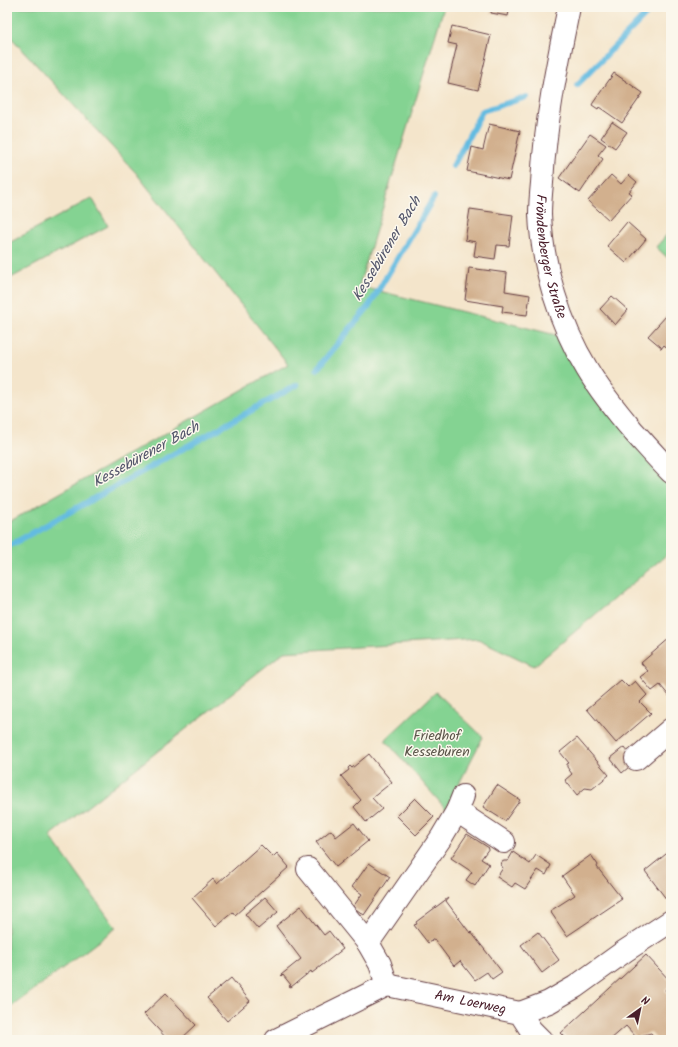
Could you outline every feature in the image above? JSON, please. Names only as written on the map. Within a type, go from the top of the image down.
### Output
[{"type":"street","name":"Fröndenberger Straße","points":[[569,7],[548,118],[542,169],[540,214],[545,260],[557,304],[566,328],[587,369],[616,410],[660,462],[671,472]]},
{"type":"street","points":[[636,759],[671,729]]},
{"type":"street","points":[[368,942],[441,838],[460,804],[504,842]]},
{"type":"street","points":[[276,1040],[387,985],[380,964],[368,942],[308,869]]},
{"type":"street","points":[[520,1013],[549,1002],[575,987],[671,921]]},
{"type":"street","name":"Am Loerweg","points":[[387,985],[520,1013],[531,1030],[541,1040]]},
{"type":"green space","points":[[7,7],[444,7],[359,286],[560,336],[652,467],[671,484],[671,551],[534,666],[478,639],[284,652],[50,836],[116,928],[7,1010],[7,523],[288,364],[136,173],[7,33]]},
{"type":"green space","points":[[92,198],[108,226],[7,280],[7,244]]},
{"type":"green space","points":[[671,230],[671,261],[656,247]]},
{"type":"green space","name":"Friedhof Kessebüren","points":[[436,692],[483,737],[446,809],[385,740]]},
{"type":"building","points":[[492,7],[510,7],[508,16],[491,13]]},
{"type":"building","points":[[452,26],[491,35],[478,90],[448,83],[457,45],[448,43]]},
{"type":"building","points":[[614,73],[643,93],[622,123],[599,107],[598,109],[592,105]]},
{"type":"building","points":[[612,122],[627,132],[615,148],[601,138]]},
{"type":"building","points":[[489,124],[520,131],[509,180],[467,171],[472,147],[483,150]]},
{"type":"building","points":[[590,134],[606,145],[598,155],[603,159],[580,193],[559,178]]},
{"type":"building","points":[[611,175],[621,184],[629,175],[637,182],[629,192],[632,194],[609,220],[588,201]]},
{"type":"building","points":[[470,209],[513,215],[509,246],[497,245],[495,259],[474,256],[476,242],[465,240]]},
{"type":"building","points":[[627,222],[646,239],[626,263],[607,246]]},
{"type":"building","points":[[469,268],[507,273],[505,291],[530,295],[527,315],[502,312],[503,306],[465,300]]},
{"type":"building","points":[[612,296],[628,310],[615,325],[600,309]]},
{"type":"building","points":[[667,315],[671,318],[671,351],[664,345],[661,349],[661,347],[648,336]]},
{"type":"building","points":[[671,637],[670,697],[660,685],[652,691],[640,677],[648,671],[641,663]]},
{"type":"building","points":[[621,680],[628,687],[635,681],[647,695],[640,702],[651,713],[616,743],[587,709]]},
{"type":"building","points":[[577,738],[609,775],[592,789],[585,788],[577,795],[565,780],[572,774],[567,767],[567,764],[569,763],[560,752]]},
{"type":"building","points":[[624,747],[636,761],[622,773],[610,758]]},
{"type":"building","points":[[369,754],[392,782],[372,798],[382,809],[366,822],[354,807],[361,800],[341,776],[349,770],[348,768],[350,766],[352,768]]},
{"type":"building","points":[[497,785],[520,800],[505,821],[483,807]]},
{"type":"building","points":[[415,798],[434,817],[416,835],[397,816]]},
{"type":"building","points":[[354,823],[368,841],[336,867],[316,842],[331,830],[336,837]]},
{"type":"building","points":[[467,834],[489,848],[481,859],[489,864],[475,886],[466,880],[472,872],[451,858]]},
{"type":"building","points":[[261,845],[273,857],[277,853],[289,867],[235,915],[233,912],[216,926],[192,898],[213,879],[217,884]]},
{"type":"building","points":[[671,850],[671,897],[667,900],[645,871]]},
{"type":"building","points":[[513,852],[530,864],[536,855],[551,865],[546,875],[538,870],[525,889],[515,883],[512,887],[497,877],[503,868],[501,865],[502,862],[508,861]]},
{"type":"building","points":[[591,855],[598,865],[597,867],[622,899],[567,936],[550,911],[575,895],[562,876]]},
{"type":"building","points":[[369,863],[390,877],[364,915],[353,907],[362,894],[352,887]]},
{"type":"building","points":[[265,897],[278,912],[258,929],[245,914]]},
{"type":"building","points":[[448,898],[446,901],[502,972],[492,979],[487,972],[475,980],[460,961],[454,966],[434,939],[428,943],[414,925]]},
{"type":"building","points":[[301,906],[324,935],[329,931],[343,949],[291,987],[283,975],[281,975],[301,959],[276,926]]},
{"type":"building","points":[[538,932],[559,960],[542,973],[521,945]]},
{"type":"building","points":[[646,955],[671,982],[665,990],[671,996],[671,1040],[657,1040],[651,1033],[636,1037],[626,1026],[610,1040],[568,1040],[561,1033]]},
{"type":"building","points":[[231,978],[250,1001],[227,1021],[207,998]]},
{"type":"building","points":[[166,993],[196,1025],[180,1040],[168,1040],[144,1014]]},
{"type":"waterway","name":"Kessebürener Bach","points":[[577,85],[653,7]]},
{"type":"waterway","name":"Kessebürener Bach","points":[[453,166],[482,111],[526,97]]},
{"type":"waterway","name":"Kessebürener Bach","points":[[317,369],[369,306],[434,197]]},
{"type":"waterway","name":"Kessebürener Bach","points":[[7,547],[297,385]]}]
